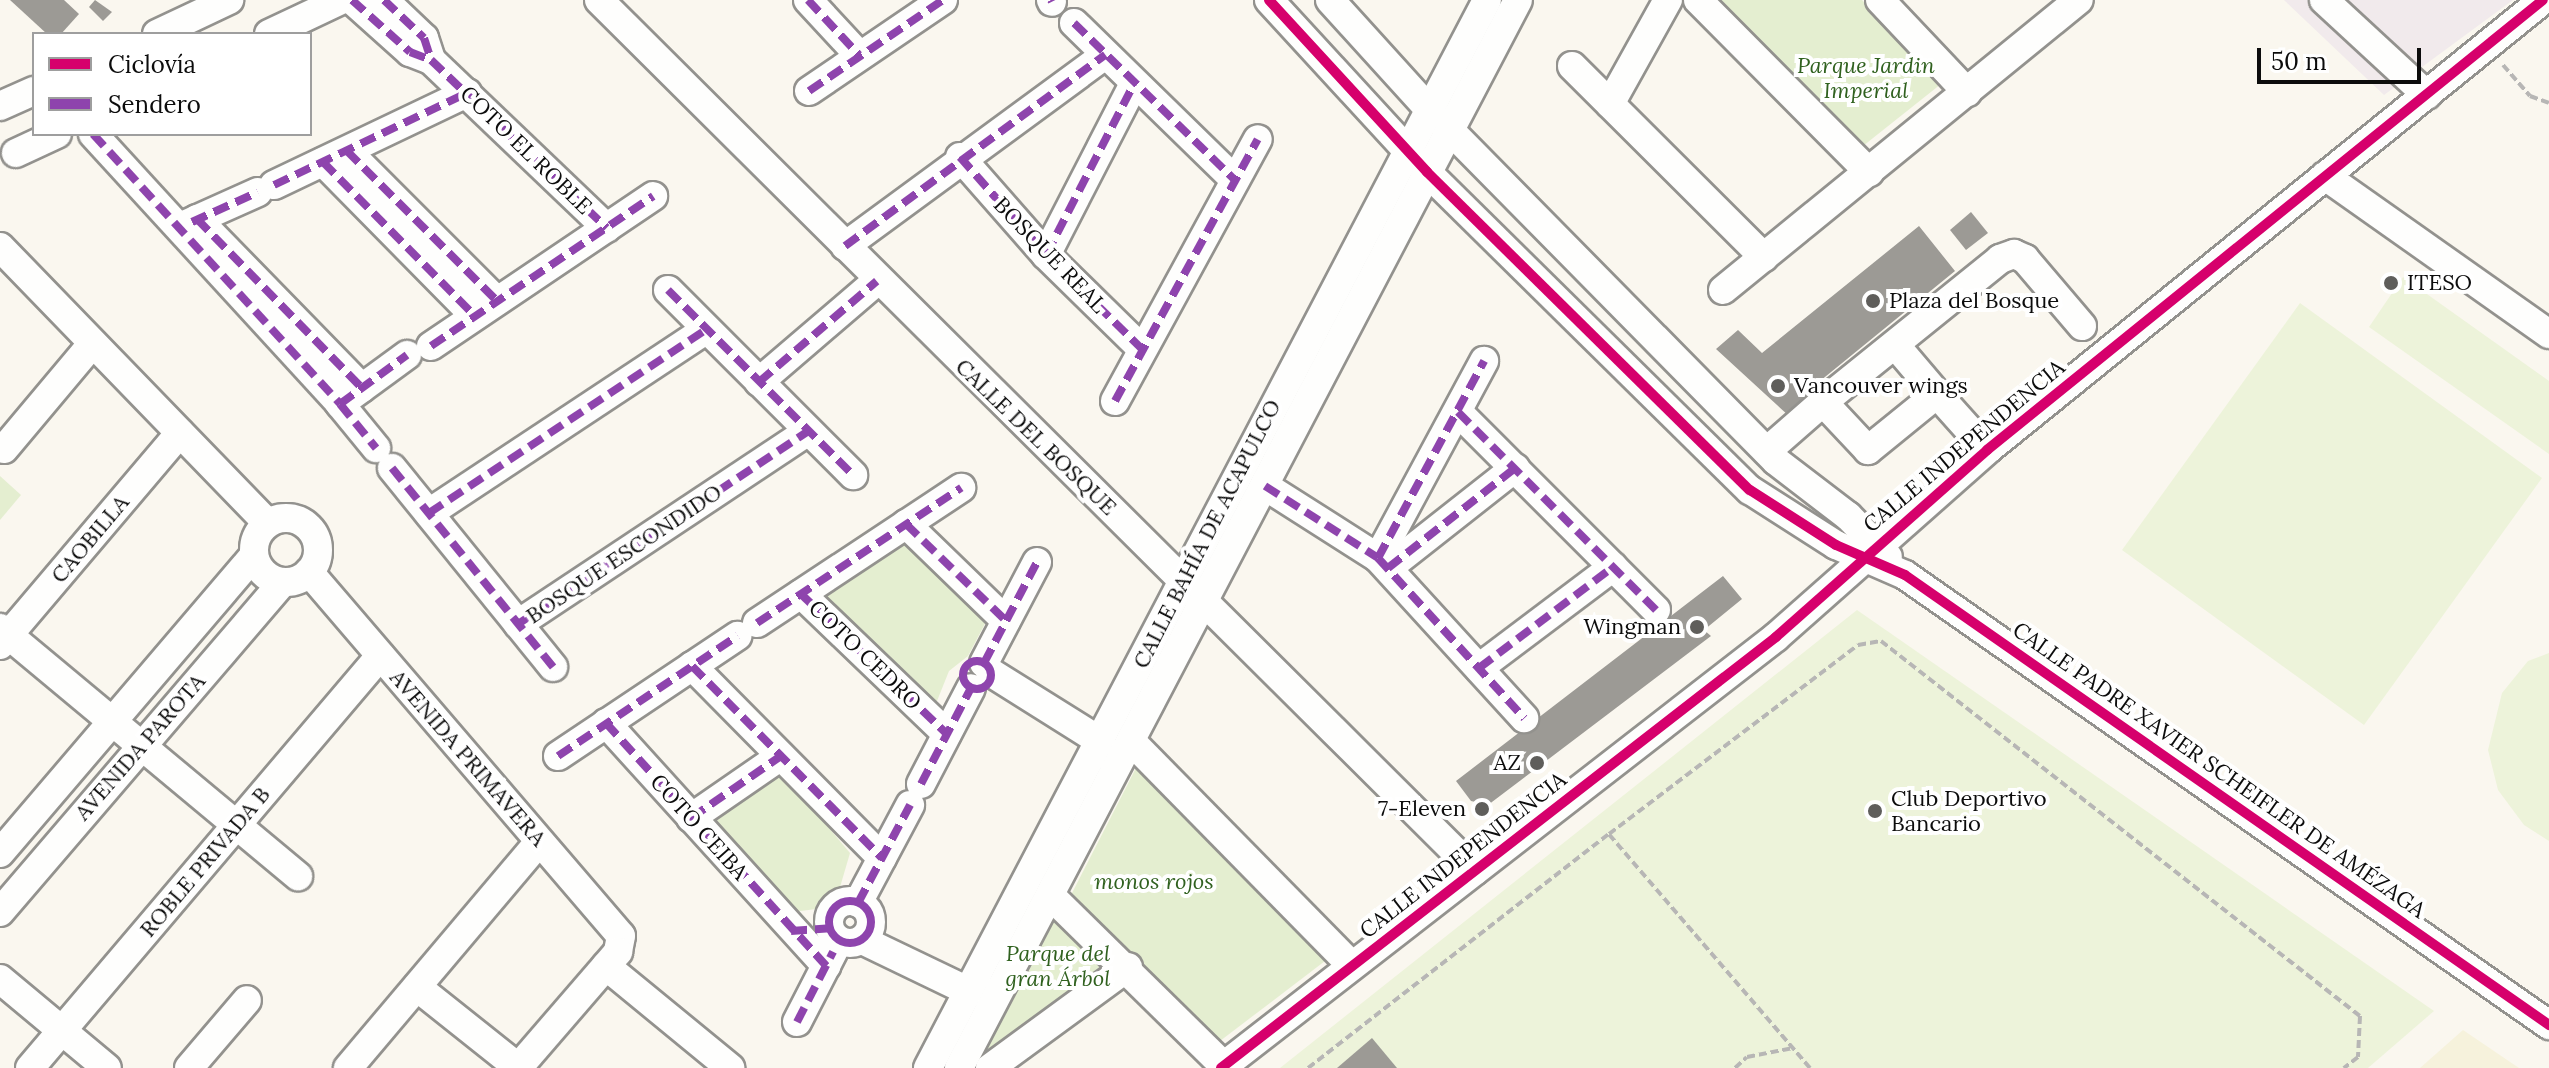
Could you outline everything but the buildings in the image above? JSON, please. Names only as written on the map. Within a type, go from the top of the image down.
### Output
[{"type":"street","points":[[161,32],[229,0]]},
{"type":"street","points":[[273,32],[341,0]]},
{"type":"street","name":"COTO EL ROBLE","points":[[351,396],[607,228],[431,60],[410,52],[352,0]]},
{"type":"street","name":"COTO EL ROBLE","points":[[384,0],[424,38],[431,60]]},
{"type":"street","name":"CALLE DEL BOSQUE","points":[[599,0],[877,281],[1475,871]]},
{"type":"street","points":[[808,0],[859,55]]},
{"type":"street","points":[[809,91],[943,0]]},
{"type":"street","points":[[1269,0],[1407,152],[1750,490],[1869,551]]},
{"type":"street","points":[[1330,0],[1429,109],[1869,551]]},
{"type":"street","name":"CALLE BAHÍA DE ACAPULCO","points":[[928,1068],[980,989],[1050,895],[1182,579],[1487,0]]},
{"type":"street","name":"CALLE BAHÍA DE ACAPULCO","points":[[959,1068],[980,989],[1109,751],[1205,602],[1518,0]]},
{"type":"street","points":[[1610,104],[1668,0]]},
{"type":"street","points":[[1698,0],[1869,172]]},
{"type":"street","points":[[1880,0],[1967,92]]},
{"type":"street","points":[[1723,290],[2079,0]]},
{"type":"street","points":[[2324,0],[2427,95]]},
{"type":"street","name":"CALLE INDEPENDENCIA","points":[[1224,1067],[1776,637],[1869,551],[1987,450],[2543,0]]},
{"type":"street","points":[[1074,23],[1234,179]]},
{"type":"street","points":[[845,246],[960,157],[1105,55]]},
{"type":"street","points":[[1572,66],[1764,257]]},
{"type":"street","points":[[1046,255],[1134,84]]},
{"type":"street","points":[[0,106],[32,92]]},
{"type":"street","points":[[95,136],[188,224],[467,93]]},
{"type":"street","points":[[16,153],[53,136]]},
{"type":"street","points":[[1115,401],[1258,139]]},
{"type":"street","points":[[335,156],[486,308]]},
{"type":"street","name":"BOSQUE REAL","points":[[960,157],[1046,255],[1142,349]]},
{"type":"street","points":[[2325,176],[2549,334]]},
{"type":"street","points":[[607,228],[653,196]]},
{"type":"street","name":"BOSQUE ESCONDIDO","points":[[188,224],[351,396],[384,458],[518,624],[808,431]]},
{"type":"street","points":[[1750,490],[1775,459],[1829,408],[2000,259],[2014,254],[2025,259],[2082,326]]},
{"type":"street","points":[[2,255],[93,343],[267,523]]},
{"type":"street","points":[[759,382],[877,281]]},
{"type":"street","points":[[668,290],[853,475]]},
{"type":"street","points":[[429,513],[706,330]]},
{"type":"street","points":[[4,449],[93,343]]},
{"type":"street","points":[[1897,347],[1987,450]]},
{"type":"street","points":[[1383,563],[1484,361]]},
{"type":"street","points":[[1829,408],[1868,450],[1937,394]]},
{"type":"street","points":[[1458,412],[1656,610]]},
{"type":"street","name":"CAOBILLA","points":[[3,636],[180,433]]},
{"type":"street","points":[[1383,563],[1515,468]]},
{"type":"street","points":[[1265,486],[1383,563],[1524,718]]},
{"type":"street","name":"COTO CEDRO","points":[[947,734],[801,594],[961,488]]},
{"type":"street","points":[[293,518],[305,524],[318,547],[309,572],[282,583],[263,575],[253,557],[255,538],[267,523],[293,518]]},
{"type":"street","points":[[906,524],[1006,621]]},
{"type":"street","name":"CALLE PADRE XAVIER SCHEIFLER DE AMÉZAGA","points":[[1869,551],[2549,1025]]},
{"type":"street","name":"AVENIDA PAROTA","points":[[0,853],[253,557]]},
{"type":"street","points":[[797,1022],[830,949],[864,922],[882,858],[947,734],[982,677],[1006,621],[1037,562]]},
{"type":"street","points":[[1479,668],[1613,567]]},
{"type":"street","name":"AVENIDA PRIMAVERA","points":[[309,572],[621,936],[614,955],[730,1068]]},
{"type":"street","name":"AVENIDA PAROTA","points":[[0,912],[138,747],[282,583]]},
{"type":"street","points":[[558,756],[801,594]]},
{"type":"street","points":[[518,624],[553,667]]},
{"type":"street","points":[[3,636],[298,876]]},
{"type":"street","name":"ROBLE PRIVADA B","points":[[30,1068],[380,656]]},
{"type":"street","points":[[692,666],[882,858]]},
{"type":"street","points":[[982,677],[1109,751],[1352,966]]},
{"type":"street","name":"COTO CEIBA","points":[[606,723],[791,931],[830,949]]},
{"type":"street","points":[[691,818],[781,756]]},
{"type":"street","points":[[348,1068],[539,842]]},
{"type":"street","points":[[1050,895],[1128,967],[1224,1067]]},
{"type":"street","points":[[864,922],[980,989]]},
{"type":"street","points":[[417,987],[519,1068],[614,955]]},
{"type":"street","points":[[990,1068],[1128,967]]},
{"type":"street","points":[[0,979],[107,1068]]},
{"type":"street","points":[[189,1068],[247,1000]]},
{"type":"path","points":[[2487,47],[2530,96],[2549,103]]},
{"type":"path","points":[[1308,1068],[1858,645],[1881,641],[2360,1016],[2358,1057],[2344,1068]]},
{"type":"path","points":[[1609,834],[1810,1068]]},
{"type":"path","points":[[1735,1068],[1747,1057],[1793,1048]]},
{"type":"shaded area","points":[[2284,0],[2513,0],[2384,95]]},
{"type":"shaded area","points":[[2463,1030],[2519,1068],[2420,1068]]},
{"type":"green space","name":"Parque Jardin Imperial","points":[[1720,0],[1862,0],[1941,84],[1863,146]]},
{"type":"green space","points":[[2403,277],[2549,381],[2549,454],[2369,327]]},
{"type":"green space","points":[[2300,303],[2542,478],[2364,725],[2122,550]]},
{"type":"green space","points":[[0,476],[21,495],[0,520]]},
{"type":"green space","points":[[900,526],[989,616],[968,656],[949,671],[935,706],[816,589]]},
{"type":"green space","name":"Club Deportivo Bancario","points":[[1857,610],[2434,1011],[2368,1068],[1280,1068]]},
{"type":"green space","points":[[2549,653],[2549,841],[2524,825],[2498,790],[2488,750],[2502,693],[2528,661]]},
{"type":"green space","points":[[774,763],[850,853],[838,894],[816,909],[793,912],[700,817]]},
{"type":"green space","name":"monos rojos","points":[[1136,768],[1325,961],[1220,1041],[1071,895]]},
{"type":"green space","name":"Parque del gran Árbol","points":[[1050,913],[1107,968],[978,1068],[968,1068]]},
{"type":"marked path","points":[[352,0],[410,52],[431,60],[607,228]]},
{"type":"marked path","points":[[384,0],[424,38],[431,60]]},
{"type":"marked path","points":[[808,0],[859,55]]},
{"type":"marked path","points":[[809,91],[943,0]]},
{"type":"marked path","points":[[1074,23],[1234,179]]},
{"type":"marked path","points":[[845,246],[1105,55]]},
{"type":"marked path","points":[[1046,255],[1134,84]]},
{"type":"marked path","points":[[274,185],[467,93]]},
{"type":"marked path","points":[[95,136],[340,404],[407,355]]},
{"type":"marked path","points":[[1115,401],[1258,139]]},
{"type":"marked path","points":[[347,151],[497,301]]},
{"type":"marked path","points":[[960,157],[1046,255],[1142,349]]},
{"type":"marked path","points":[[323,162],[475,316]]},
{"type":"marked path","points":[[192,222],[258,192]]},
{"type":"marked path","points":[[431,346],[653,196]]},
{"type":"marked path","points":[[197,219],[362,388]]},
{"type":"marked path","points":[[759,382],[877,281]]},
{"type":"marked path","points":[[668,290],[853,475]]},
{"type":"marked path","points":[[429,513],[706,330]]},
{"type":"marked path","points":[[1378,558],[1484,361]]},
{"type":"marked path","points":[[340,404],[376,448]]},
{"type":"marked path","points":[[1458,412],[1656,610]]},
{"type":"marked path","points":[[518,624],[808,431]]},
{"type":"marked path","points":[[392,468],[553,667]]},
{"type":"marked path","points":[[1388,568],[1515,468]]},
{"type":"marked path","points":[[1265,486],[1378,558],[1524,718]]},
{"type":"marked path","points":[[757,623],[961,488]]},
{"type":"marked path","points":[[906,524],[1006,621]]},
{"type":"marked path","points":[[984,663],[1037,562]]},
{"type":"marked path","points":[[1479,668],[1613,567]]},
{"type":"marked path","points":[[801,594],[947,734]]},
{"type":"marked path","points":[[558,756],[737,636]]},
{"type":"marked path","points":[[977,661],[987,665],[991,675],[987,685],[977,689],[967,685],[963,675],[967,665],[977,661]]},
{"type":"marked path","points":[[692,666],[882,858]]},
{"type":"marked path","points":[[921,784],[971,688]]},
{"type":"marked path","points":[[606,723],[826,966]]},
{"type":"marked path","points":[[691,818],[781,756]]},
{"type":"marked path","points":[[858,903],[910,805]]},
{"type":"marked path","points":[[850,901],[865,907],[871,922],[865,937],[850,943],[835,937],[829,922],[835,907],[850,901]]},
{"type":"marked path","points":[[791,931],[830,928]]},
{"type":"marked path","points":[[797,1022],[833,952]]},
{"type":"cycle path","points":[[1269,0],[1427,172],[1750,490],[1836,545],[1905,575],[2549,1025]]},
{"type":"cycle path","points":[[1221,1068],[1776,637],[1987,450],[2543,0]]},
{"type":"place","name":"ITESO","points":[[2391,283]]},
{"type":"place","name":"Plaza del Bosque","points":[[1873,301]]},
{"type":"place","name":"Vancouver wings","points":[[1778,386]]},
{"type":"place","name":"Wingman","points":[[1697,627]]},
{"type":"place","name":"AZ","points":[[1537,763]]},
{"type":"place","name":"7-Eleven","points":[[1482,809]]},
{"type":"place","name":"Club Deportivo Bancario","points":[[1875,811]]}]
